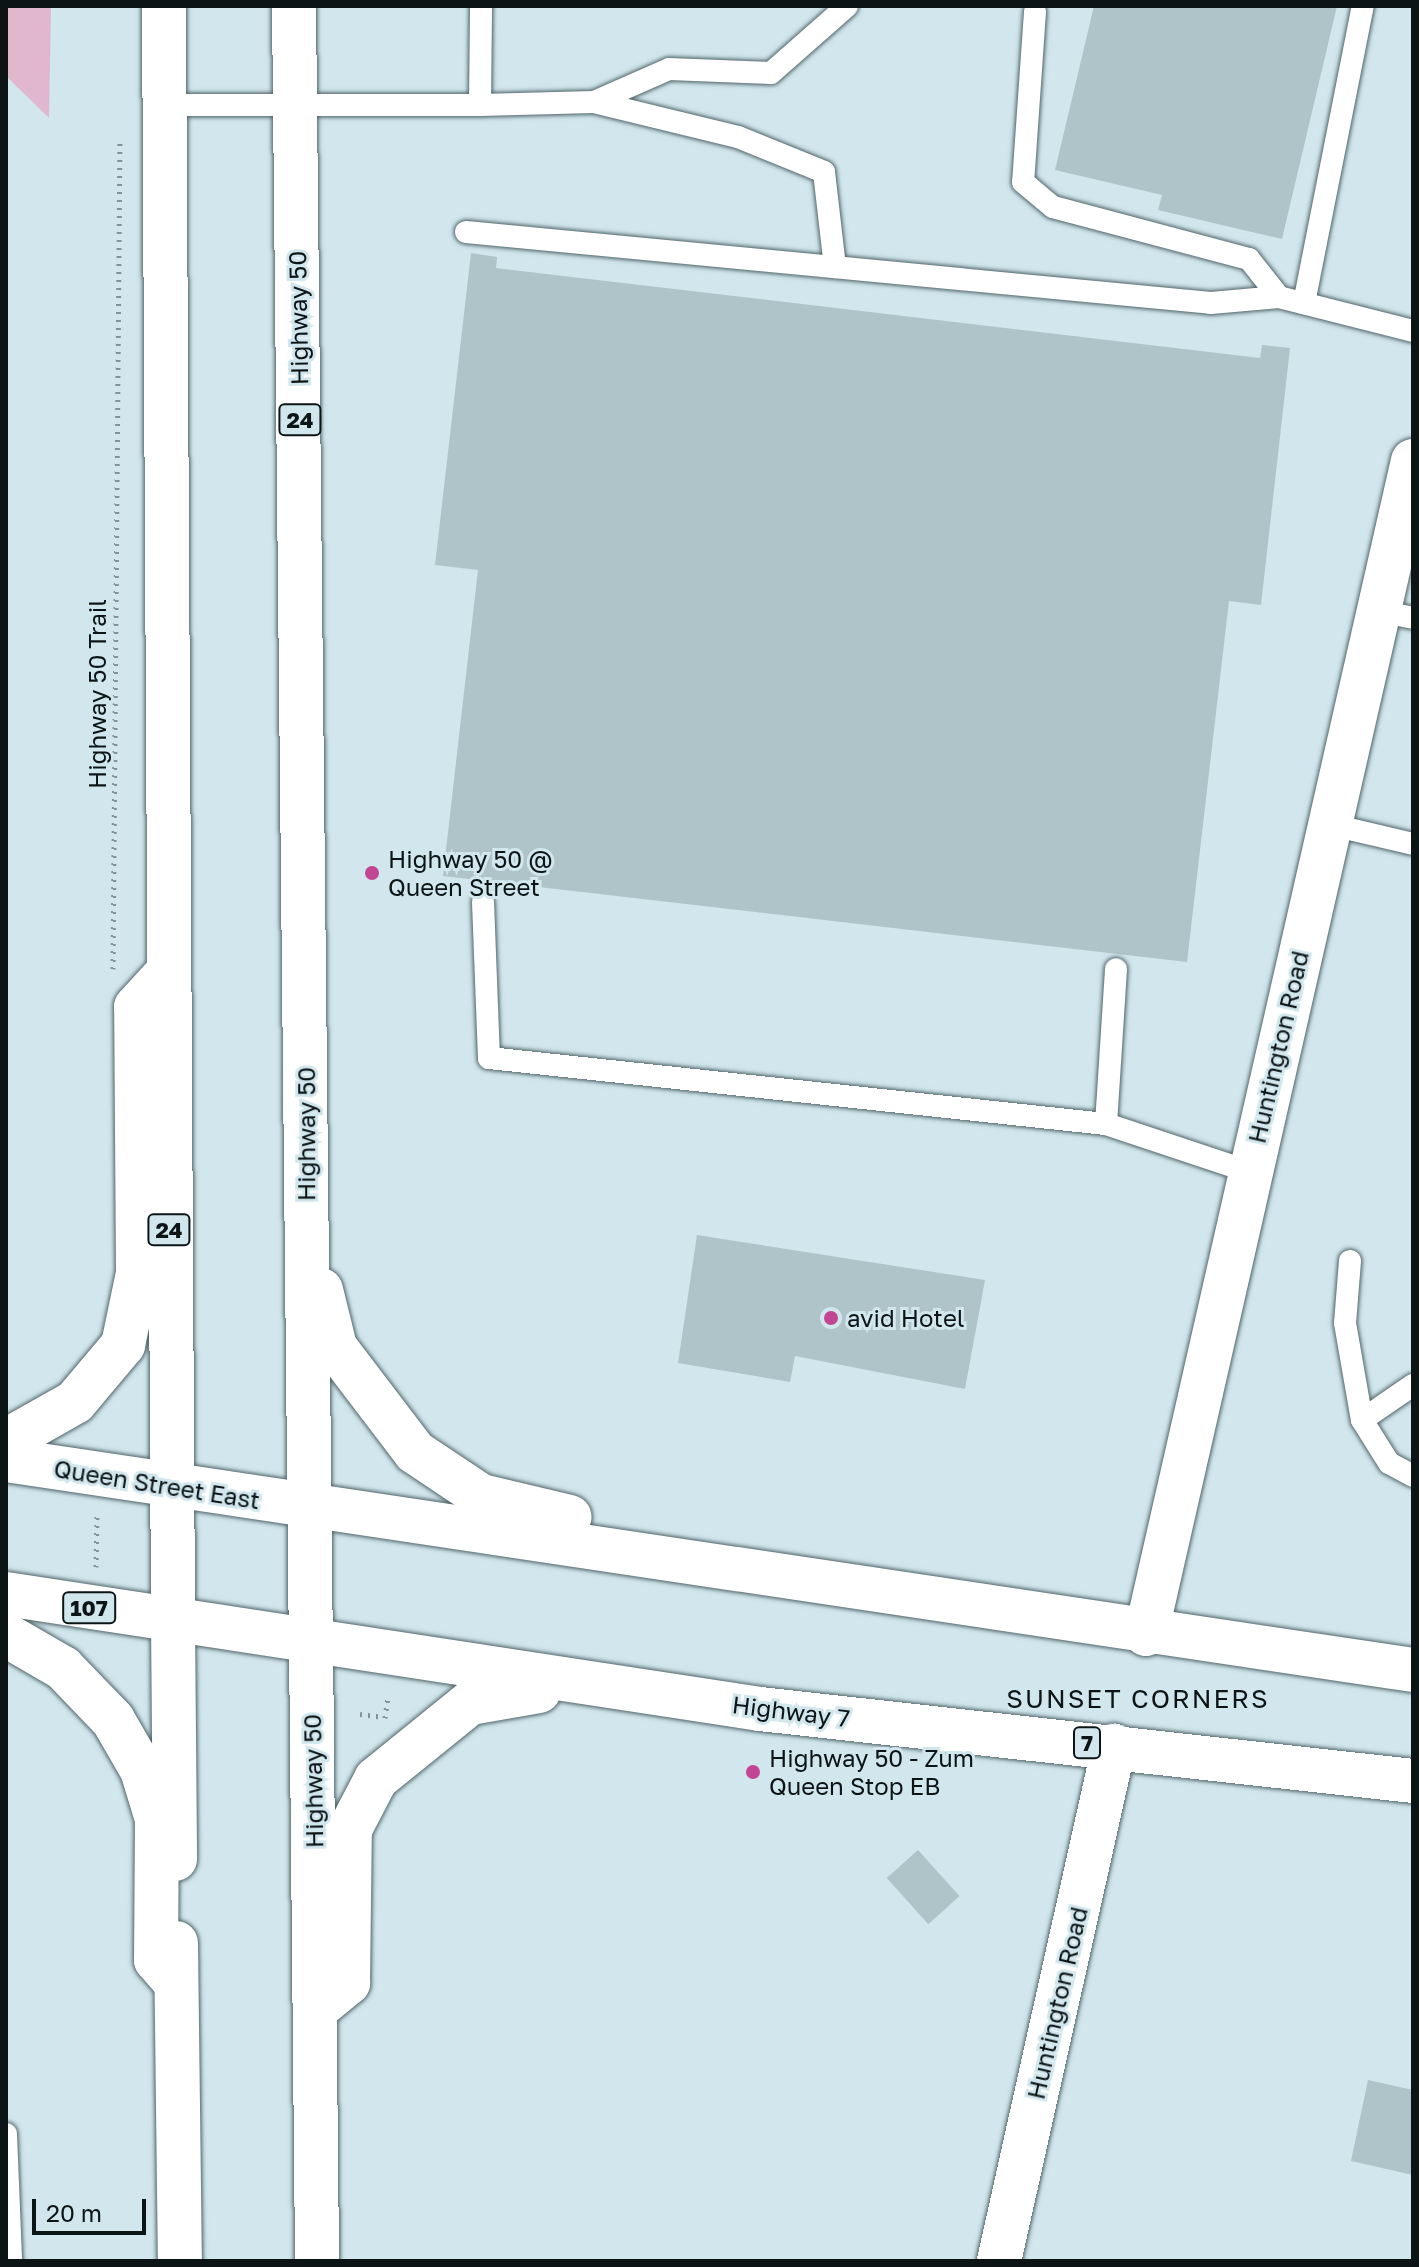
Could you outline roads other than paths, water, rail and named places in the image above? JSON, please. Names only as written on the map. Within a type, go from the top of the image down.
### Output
[{"type":"main road","name":"24","points":[[164,6],[167,973],[180,2261]]},
{"type":"main road","name":"Highway 50","points":[[294,6],[317,2261]]},
{"type":"main road","name":"Huntington Road","points":[[1146,1634],[1328,824],[1396,615],[1413,461]]},
{"type":"main road","points":[[6,1441],[75,1402],[123,1345],[138,1273],[136,1007],[167,973]]},
{"type":"main road","points":[[306,1017],[319,1033],[325,1317],[361,1388],[404,1441],[440,1473],[506,1506],[828,1555],[848,1588]]},
{"type":"main road","name":"Queen Street East","points":[[6,1460],[307,1508]]},
{"type":"main road","points":[[307,1508],[1146,1634],[1413,1670]]},
{"type":"main road","name":"107","points":[[6,1594],[173,1621]]},
{"type":"main road","name":"Highway 7","points":[[173,1621],[760,1709],[1413,1781]]},
{"type":"main road","points":[[6,1635],[63,1668],[113,1720],[142,1770],[157,1819],[156,1960],[176,1983]]},
{"type":"main road","points":[[315,2010],[348,1983],[350,1829],[376,1779],[440,1720],[470,1703],[523,1690],[743,1719],[760,1709]]},
{"type":"main road","name":"Huntington Road","points":[[999,2261],[1114,1746]]},
{"type":"lane","points":[[480,105],[481,6]]},
{"type":"lane","points":[[594,102],[669,69],[771,73],[847,6]]},
{"type":"lane","points":[[1304,303],[1363,6]]},
{"type":"lane","points":[[1035,12],[1023,182],[1053,207],[1249,259],[1279,297]]},
{"type":"lane","points":[[162,105],[594,102],[738,137],[824,172],[835,267]]},
{"type":"lane","points":[[466,232],[1211,303],[1279,297],[1413,331]]},
{"type":"lane","points":[[1328,824],[1413,844]]},
{"type":"lane","points":[[483,902],[489,1058],[1106,1124],[1250,1172]]},
{"type":"lane","points":[[1106,1124],[1116,969]]},
{"type":"lane","points":[[1350,1261],[1345,1323],[1362,1420],[1389,1463],[1413,1476]]},
{"type":"lane","points":[[1362,1420],[1413,1385]]},
{"type":"lane","points":[[6,2134],[11,2261]]},
{"type":"place","name":"Highway 50 @ Queen Street","points":[[372,873]]},
{"type":"place","name":"avid Hotel","points":[[831,1318]]},
{"type":"place","name":"Highway 50 - Zum Queen Stop EB","points":[[753,1772]]},
{"type":"district","name":"SUNSET CORNERS","points":[[1138,1699]]}]
